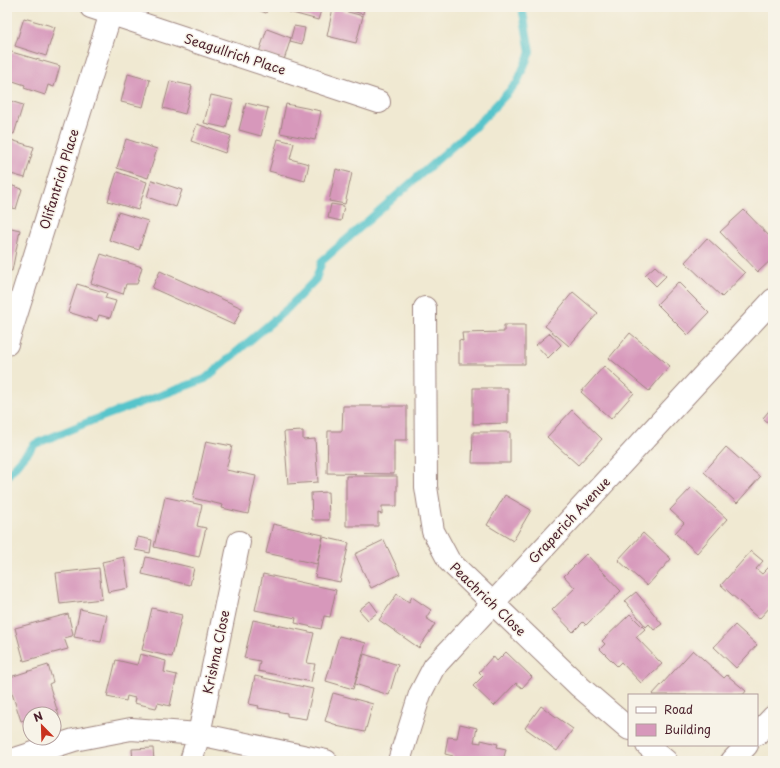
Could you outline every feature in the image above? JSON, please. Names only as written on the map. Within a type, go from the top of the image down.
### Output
[{"type":"street","name":"Seagullrich Place","points":[[91,7],[379,102]]},
{"type":"street","name":"Olifantrich Place","points":[[7,344],[111,13]]},
{"type":"street","name":"Graperich Avenue","points":[[399,761],[420,694],[434,667],[773,300]]},
{"type":"street","name":"Peachrich Close","points":[[424,308],[426,488],[433,531],[449,561],[580,687],[628,728]]},
{"type":"street","name":"Krishna Close","points":[[191,761],[199,734],[239,542]]},
{"type":"street","points":[[758,733],[773,717]]},
{"type":"street","points":[[9,761],[74,740],[130,729],[199,734],[326,761]]},
{"type":"street","points":[[648,746],[666,761]]},
{"type":"street","points":[[732,761],[746,746]]},
{"type":"building","points":[[250,7],[268,7],[266,13]]},
{"type":"building","points":[[290,7],[322,7],[318,20],[289,12]]},
{"type":"building","points":[[338,7],[364,7],[363,14]]},
{"type":"building","points":[[333,8],[363,16],[356,43],[327,36]]},
{"type":"building","points":[[24,18],[55,27],[46,56],[15,46]]},
{"type":"building","points":[[294,26],[305,28],[302,44],[290,41]]},
{"type":"building","points":[[267,29],[291,38],[284,60],[259,52]]},
{"type":"building","points":[[8,51],[60,66],[54,87],[48,85],[45,95],[24,88],[25,85],[7,79]]},
{"type":"building","points":[[128,74],[150,80],[143,107],[121,102]]},
{"type":"building","points":[[170,81],[192,86],[185,114],[163,108]]},
{"type":"building","points":[[211,95],[233,100],[226,128],[204,123]]},
{"type":"building","points":[[7,100],[23,105],[14,134],[7,132]]},
{"type":"building","points":[[246,103],[268,108],[261,136],[239,130]]},
{"type":"building","points":[[286,104],[321,111],[315,140],[280,133]]},
{"type":"building","points":[[197,124],[231,136],[225,153],[191,141]]},
{"type":"building","points":[[126,139],[157,149],[148,178],[117,168]]},
{"type":"building","points":[[278,139],[294,143],[290,159],[309,164],[305,181],[269,171]]},
{"type":"building","points":[[11,140],[34,147],[25,178],[11,174],[8,182],[7,152]]},
{"type":"building","points":[[336,169],[352,173],[345,204],[329,201]]},
{"type":"building","points":[[117,172],[147,182],[138,210],[108,201]]},
{"type":"building","points":[[152,180],[182,190],[176,207],[147,197]]},
{"type":"building","points":[[7,184],[22,189],[16,209],[10,207],[7,214]]},
{"type":"building","points":[[331,204],[344,206],[341,221],[328,218]]},
{"type":"building","points":[[744,210],[773,240],[773,258],[758,272],[720,232]]},
{"type":"building","points":[[118,212],[148,221],[139,250],[109,240]]},
{"type":"building","points":[[7,227],[20,230],[12,271],[7,270]]},
{"type":"building","points":[[707,238],[745,273],[722,297],[685,262]]},
{"type":"building","points":[[101,254],[142,267],[137,284],[126,284],[123,294],[91,283]]},
{"type":"building","points":[[655,266],[666,276],[656,286],[645,275]]},
{"type":"building","points":[[160,271],[242,308],[234,325],[152,288]]},
{"type":"building","points":[[678,282],[709,313],[688,335],[657,304]]},
{"type":"building","points":[[77,284],[107,293],[105,298],[116,301],[110,318],[99,315],[97,321],[68,312]]},
{"type":"building","points":[[573,292],[598,313],[569,346],[545,326]]},
{"type":"building","points":[[504,325],[525,325],[525,364],[459,364],[459,340],[463,341],[462,333],[504,332]]},
{"type":"building","points":[[550,333],[561,345],[548,358],[536,345]]},
{"type":"building","points":[[630,333],[670,366],[649,391],[609,358]]},
{"type":"building","points":[[604,366],[634,393],[611,419],[581,392]]},
{"type":"building","points":[[473,388],[508,388],[508,423],[473,424]]},
{"type":"building","points":[[343,406],[407,406],[407,440],[394,440],[394,474],[327,473],[328,431],[342,431]]},
{"type":"building","points":[[773,406],[773,427],[763,418]]},
{"type":"building","points":[[572,410],[602,439],[578,465],[547,437]]},
{"type":"building","points":[[303,431],[303,440],[315,439],[318,482],[288,484],[284,432]]},
{"type":"building","points":[[473,432],[510,432],[510,463],[472,463]]},
{"type":"building","points":[[206,441],[232,446],[226,470],[256,476],[248,514],[222,508],[223,505],[193,498]]},
{"type":"building","points":[[726,447],[760,477],[737,503],[704,472]]},
{"type":"building","points":[[346,476],[397,476],[397,506],[382,506],[382,514],[378,513],[378,526],[346,526]]},
{"type":"building","points":[[692,487],[727,519],[697,553],[675,533],[684,523],[670,510]]},
{"type":"building","points":[[328,492],[329,520],[312,520],[311,493]]},
{"type":"building","points":[[505,495],[531,510],[513,541],[487,525]]},
{"type":"building","points":[[165,497],[202,505],[197,526],[206,528],[199,557],[154,547]]},
{"type":"building","points":[[273,524],[323,535],[317,564],[266,553]]},
{"type":"building","points":[[643,533],[671,559],[647,586],[618,560]]},
{"type":"building","points":[[138,537],[152,540],[150,553],[135,550]]},
{"type":"building","points":[[323,537],[349,543],[340,582],[315,577]]},
{"type":"building","points":[[384,540],[400,574],[371,588],[355,554]]},
{"type":"building","points":[[751,551],[763,561],[756,569],[762,574],[773,563],[773,604],[759,619],[721,585]]},
{"type":"building","points":[[586,554],[621,591],[586,625],[583,622],[573,632],[552,610],[575,588],[564,576]]},
{"type":"building","points":[[124,557],[129,588],[108,592],[102,562]]},
{"type":"building","points":[[146,557],[194,568],[190,585],[142,574]]},
{"type":"building","points":[[99,568],[102,599],[60,604],[56,573]]},
{"type":"building","points":[[263,574],[336,590],[330,617],[324,616],[321,629],[295,623],[296,618],[255,610]]},
{"type":"building","points":[[636,592],[662,624],[654,630],[649,624],[646,627],[625,601]]},
{"type":"building","points":[[397,594],[409,602],[412,597],[431,610],[426,618],[435,624],[419,648],[379,620]]},
{"type":"building","points":[[370,601],[378,612],[368,620],[359,610]]},
{"type":"building","points":[[152,608],[182,615],[172,657],[142,650]]},
{"type":"building","points":[[80,609],[107,615],[101,642],[74,637]]},
{"type":"building","points":[[68,614],[73,634],[72,636],[64,638],[68,649],[24,661],[15,628]]},
{"type":"building","points":[[630,614],[645,629],[636,637],[662,664],[641,683],[621,662],[617,666],[600,649],[605,644],[602,641]]},
{"type":"building","points":[[253,620],[314,633],[307,663],[315,664],[311,682],[258,671],[260,661],[244,658]]},
{"type":"building","points":[[735,625],[757,645],[736,668],[714,647]]},
{"type":"building","points":[[339,636],[366,643],[353,689],[326,681]]},
{"type":"building","points":[[693,650],[724,678],[727,675],[746,691],[744,694],[653,694]]},
{"type":"building","points":[[506,652],[532,677],[522,688],[516,683],[494,706],[473,686],[483,676],[479,672],[493,656],[497,661]]},
{"type":"building","points":[[140,654],[166,661],[164,672],[177,675],[170,706],[158,703],[156,708],[134,703],[135,698],[127,696],[126,701],[107,697],[116,660],[137,665]]},
{"type":"building","points":[[364,654],[398,665],[389,695],[355,684]]},
{"type":"building","points":[[48,665],[53,682],[49,684],[56,706],[22,706],[21,721],[7,678]]},
{"type":"building","points":[[255,676],[313,689],[306,719],[287,716],[287,713],[258,708],[259,706],[249,704]]},
{"type":"building","points":[[333,693],[373,704],[365,732],[336,726],[337,725],[325,721]]},
{"type":"building","points":[[541,706],[573,729],[557,751],[525,728]]},
{"type":"building","points":[[460,724],[477,728],[474,742],[481,743],[481,740],[498,744],[497,747],[506,749],[503,761],[452,761],[453,756],[445,754],[448,737],[457,738]]},
{"type":"building","points":[[153,748],[154,761],[133,761],[132,749]]},
{"type":"waterway","points":[[7,476],[35,444],[91,421],[205,379],[287,309],[316,279],[322,261],[477,125],[517,83],[530,52],[522,7]]}]
